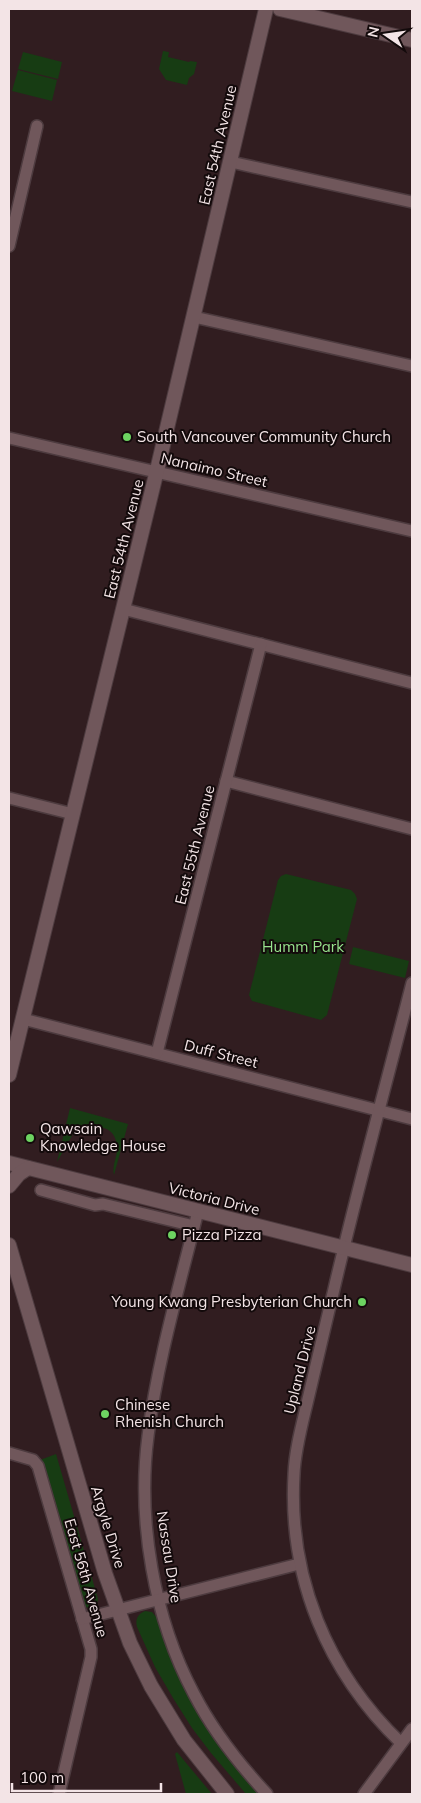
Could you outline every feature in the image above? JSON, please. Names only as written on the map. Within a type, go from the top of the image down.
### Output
[{"type":"street","name":"East 54th Avenue","points":[[9,1075],[157,472],[266,9]]},
{"type":"street","points":[[280,9],[412,40]]},
{"type":"street","points":[[9,246],[37,126]]},
{"type":"street","points":[[231,162],[412,202]]},
{"type":"street","points":[[194,317],[412,366]]},
{"type":"street","name":"Nanaimo Street","points":[[9,438],[412,531]]},
{"type":"street","points":[[123,609],[412,683]]},
{"type":"street","name":"East 55th Avenue","points":[[157,1053],[261,644]]},
{"type":"street","points":[[226,781],[412,829]]},
{"type":"street","points":[[9,798],[73,814]]},
{"type":"street","name":"Upland Drive","points":[[401,1743],[372,1714],[343,1672],[320,1625],[299,1564],[293,1511],[294,1472],[301,1427],[344,1248],[412,983]]},
{"type":"street","name":"Duff Street","points":[[23,1019],[412,1119]]},
{"type":"street","name":"Victoria Drive","points":[[9,1163],[412,1265]]},
{"type":"street","points":[[9,1186],[19,1174],[28,1168]]},
{"type":"street","points":[[103,1204],[106,1188]]},
{"type":"street","points":[[41,1190],[96,1205],[103,1204],[194,1226]]},
{"type":"street","name":"Nassau Drive","points":[[198,1211],[160,1367],[148,1436],[145,1466],[146,1524],[159,1599],[176,1656],[193,1694],[233,1754],[267,1794]]},
{"type":"street","name":"Argyle Drive","points":[[9,1245],[117,1609],[130,1643],[151,1686],[184,1740],[227,1794]]},
{"type":"street","name":"East 56th Avenue","points":[[9,1453],[33,1460],[38,1466],[92,1649],[92,1657],[59,1794]]},
{"type":"street","points":[[82,1619],[299,1564]]},
{"type":"street","points":[[364,1794],[412,1729]]},
{"type":"green space","points":[[163,51],[169,52],[168,57],[197,62],[194,74],[189,78],[187,85],[166,80],[159,69]]},
{"type":"green space","points":[[23,52],[62,62],[58,79],[18,69]]},
{"type":"green space","points":[[18,70],[57,80],[52,101],[12,91]]},
{"type":"green space","name":"Humm Park","points":[[286,874],[351,890],[357,899],[327,1015],[321,1020],[252,1001],[249,995],[278,880]]},
{"type":"green space","points":[[353,947],[409,961],[405,978],[349,964]]},
{"type":"green space","points":[[70,1108],[128,1124],[114,1175],[117,1151],[116,1142],[114,1135],[103,1128],[89,1128],[74,1132],[57,1162]]},
{"type":"green space","points":[[56,1454],[98,1599],[97,1606],[91,1609],[86,1607],[83,1602],[45,1470],[40,1460]]},
{"type":"green space","points":[[145,1611],[152,1612],[158,1619],[175,1667],[199,1712],[227,1754],[260,1794],[246,1794],[211,1753],[173,1698],[155,1667],[137,1627],[138,1617]]},
{"type":"green space","points":[[177,1752],[212,1794],[186,1794],[175,1754]]},
{"type":"place","name":"South Vancouver Community Church","points":[[127,437]]},
{"type":"place","name":"Qawsain Knowledge House","points":[[30,1138]]},
{"type":"place","name":"Pizza Pizza","points":[[172,1235]]},
{"type":"place","name":"Young Kwang Presbyterian Church","points":[[362,1302]]},
{"type":"place","name":"Chinese Rhenish Church","points":[[105,1414]]}]
